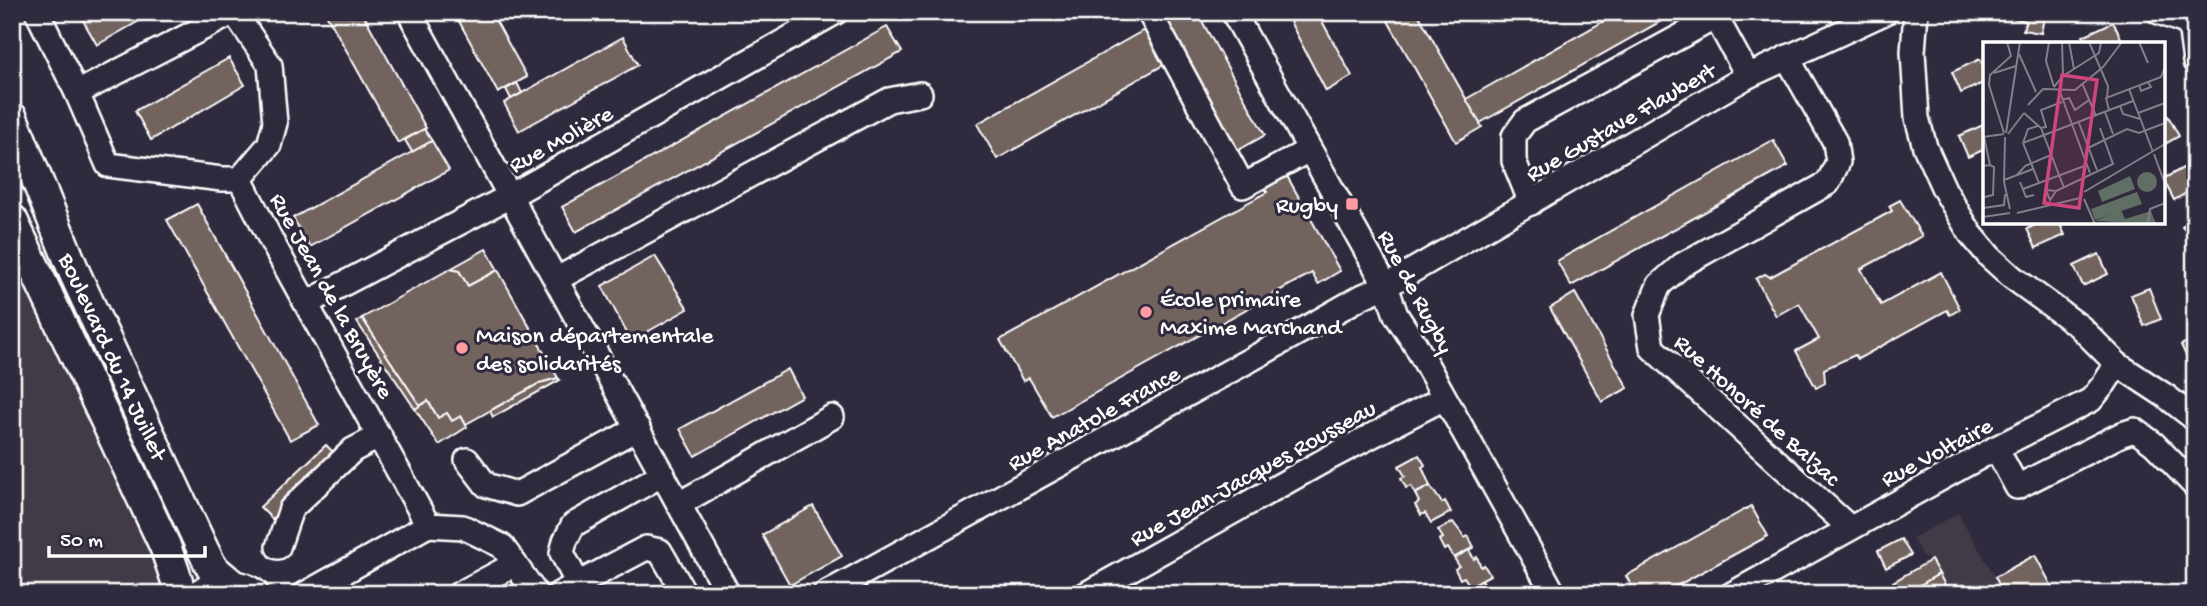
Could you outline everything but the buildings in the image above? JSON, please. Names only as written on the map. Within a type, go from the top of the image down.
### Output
[{"type":"main road","name":"Boulevard du 14 Juillet","points":[[12,118],[75,274],[204,552],[212,568],[242,589]]},
{"type":"main road","points":[[12,220],[165,547],[179,594]]},
{"type":"main road","name":"Boulevard du 14 Juillet","points":[[201,594],[209,589],[242,589]]},
{"type":"street","points":[[37,12],[77,93]]},
{"type":"street","name":"Rue Jean de la Bruyère","points":[[234,12],[270,65],[275,122],[270,145],[240,179],[108,165],[77,93],[234,12]]},
{"type":"street","points":[[409,12],[724,587],[697,594]]},
{"type":"street","points":[[1149,12],[1243,186],[1309,150]]},
{"type":"street","name":"Rue de Rugby","points":[[1233,12],[1386,285],[1396,315],[1553,594]]},
{"type":"street","name":"Rue Gustave Flaubert","points":[[1386,285],[1748,76],[1886,12]]},
{"type":"street","points":[[1916,12],[1913,52],[1917,118],[1925,147],[1944,189],[1970,233],[2012,278],[2079,326],[2117,364],[2195,419]]},
{"type":"street","points":[[2159,12],[2192,23],[2195,62]]},
{"type":"street","name":"Rue Molière","points":[[307,303],[510,196],[829,14]]},
{"type":"street","points":[[1531,203],[1514,161],[1514,136],[1525,121],[1715,15],[1748,76]]},
{"type":"street","name":"Rue Honoré de Balzac","points":[[1787,57],[1835,142],[1838,162],[1828,183],[1682,265],[1659,285],[1647,316],[1652,348],[1850,528]]},
{"type":"street","points":[[557,279],[889,100],[920,94]]},
{"type":"street","name":"Rue Jean de la Bruyère","points":[[240,179],[428,526]]},
{"type":"street","name":"Rue Anatole France","points":[[825,594],[1386,285]]},
{"type":"street","name":"Rue Voltaire","points":[[1732,594],[1996,448],[2091,400],[2117,364]]},
{"type":"street","name":"Rue Jean-Jacques Rousseau","points":[[1086,594],[1327,459],[1444,398]]},
{"type":"street","points":[[679,504],[832,417]]},
{"type":"street","points":[[467,460],[486,485],[517,494],[638,428]]},
{"type":"street","points":[[1996,448],[2017,487],[2135,430],[2154,444],[2195,486]]},
{"type":"street","name":"Rue Jean de la Bruyère","points":[[278,547],[291,509],[353,450],[380,436]]},
{"type":"street","points":[[663,474],[573,525],[562,553],[569,589],[646,548],[653,548],[660,551],[685,594]]},
{"type":"street","points":[[305,594],[428,526],[463,527],[502,545],[536,594]]},
{"type":"street","points":[[459,594],[515,564]]},
{"type":"shaded area","points":[[12,241],[104,426],[162,584],[159,594],[12,594]]},
{"type":"shaded area","points":[[1958,513],[2004,594],[1950,594],[1931,560],[1923,556],[1912,539]]},
{"type":"place","name":"Rugby","points":[[1352,204]]},
{"type":"place","name":"École primaire Maxime Marchand","points":[[1146,312]]},
{"type":"place","name":"Maison départementale des solidarités","points":[[462,348]]}]
